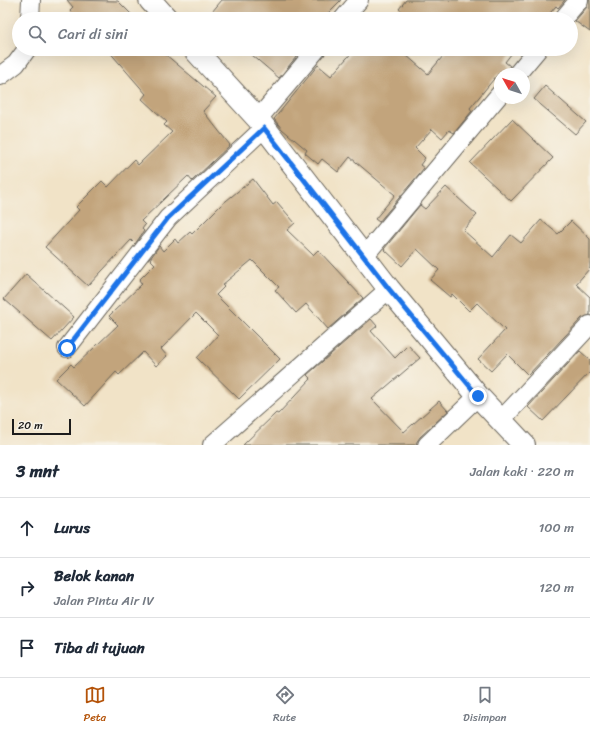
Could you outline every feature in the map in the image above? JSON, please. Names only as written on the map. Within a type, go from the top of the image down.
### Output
[{"type":"main road","points":[[150,0],[161,12]]},
{"type":"main road","points":[[200,56],[261,123],[365,255],[389,289],[478,396],[524,445]]},
{"type":"street","points":[[30,12],[31,0]]},
{"type":"street","points":[[349,12],[359,0]]},
{"type":"street","points":[[569,12],[579,0]]},
{"type":"street","points":[[0,76],[16,64],[21,56]]},
{"type":"street","points":[[67,348],[168,218],[261,123],[312,56]]},
{"type":"street","points":[[522,68],[532,56]]},
{"type":"street","points":[[365,255],[494,101]]},
{"type":"street","points":[[212,445],[389,289]]},
{"type":"street","points":[[501,420],[590,325]]},
{"type":"street","points":[[427,445],[478,396]]},
{"type":"building","points":[[67,0],[118,1],[129,12],[72,12],[70,10],[73,7]]},
{"type":"building","points":[[222,0],[341,0],[329,12],[212,12]]},
{"type":"building","points":[[406,0],[565,0],[558,8],[556,6],[551,12],[403,12],[399,9]]},
{"type":"building","points":[[590,0],[590,32],[578,23],[578,18],[587,7]]},
{"type":"building","points":[[113,56],[167,56],[216,97],[203,111],[230,145],[192,181],[188,176],[141,221],[145,225],[142,229],[144,231],[135,244],[131,240],[88,286],[45,247],[79,210],[76,207],[102,181],[108,187],[134,160],[138,165],[172,132],[164,125],[167,122],[142,99],[146,94]]},
{"type":"building","points":[[253,56],[297,56],[279,78]]},
{"type":"building","points":[[349,56],[407,56],[428,74],[443,56],[510,56],[505,62],[510,66],[509,68],[494,68],[494,79],[470,108],[472,111],[454,133],[449,130],[442,138],[432,129],[415,148],[425,158],[420,165],[424,168],[379,222],[375,219],[395,195],[350,157],[338,172],[322,159],[318,164],[305,153],[307,150],[282,129],[274,119],[318,65],[331,76]]},
{"type":"building","points":[[545,86],[586,122],[575,134],[534,99]]},
{"type":"building","points":[[512,119],[553,158],[511,201],[470,163]]},
{"type":"building","points":[[253,179],[273,205],[277,202],[295,223],[287,230],[313,255],[318,250],[363,298],[328,329],[306,304],[296,313],[275,290],[279,287],[252,260],[222,285],[224,287],[216,295],[280,359],[239,399],[197,358],[218,335],[196,313],[161,349],[167,356],[156,366],[143,352],[119,375],[116,372],[85,406],[56,379],[71,364],[74,367],[118,325],[109,316],[142,284],[139,280],[155,264],[150,259],[159,246],[163,251],[175,239],[178,243],[190,232],[192,234],[221,205]]},
{"type":"building","points":[[446,187],[477,215],[463,230],[493,257],[511,235],[521,243],[541,220],[558,234],[571,221],[590,239],[590,268],[576,284],[590,297],[590,315],[582,318],[528,375],[507,354],[491,371],[478,359],[505,330],[477,303],[469,311],[452,294],[450,297],[430,280],[439,270],[417,249],[402,266],[384,249],[420,205],[425,209]]},
{"type":"building","points":[[26,274],[74,317],[52,341],[4,299]]},
{"type":"building","points":[[371,319],[377,326],[371,331],[395,358],[408,345],[420,358],[372,399],[404,432],[439,401],[448,411],[420,437],[416,443],[417,445],[243,445],[276,413],[278,414],[311,379],[307,375]]},
{"type":"building","points":[[580,351],[590,360],[590,372],[543,421],[528,407]]},
{"type":"route","points":[[67,348],[168,218],[183,202],[264,128],[365,255],[389,289],[478,396]]}]
